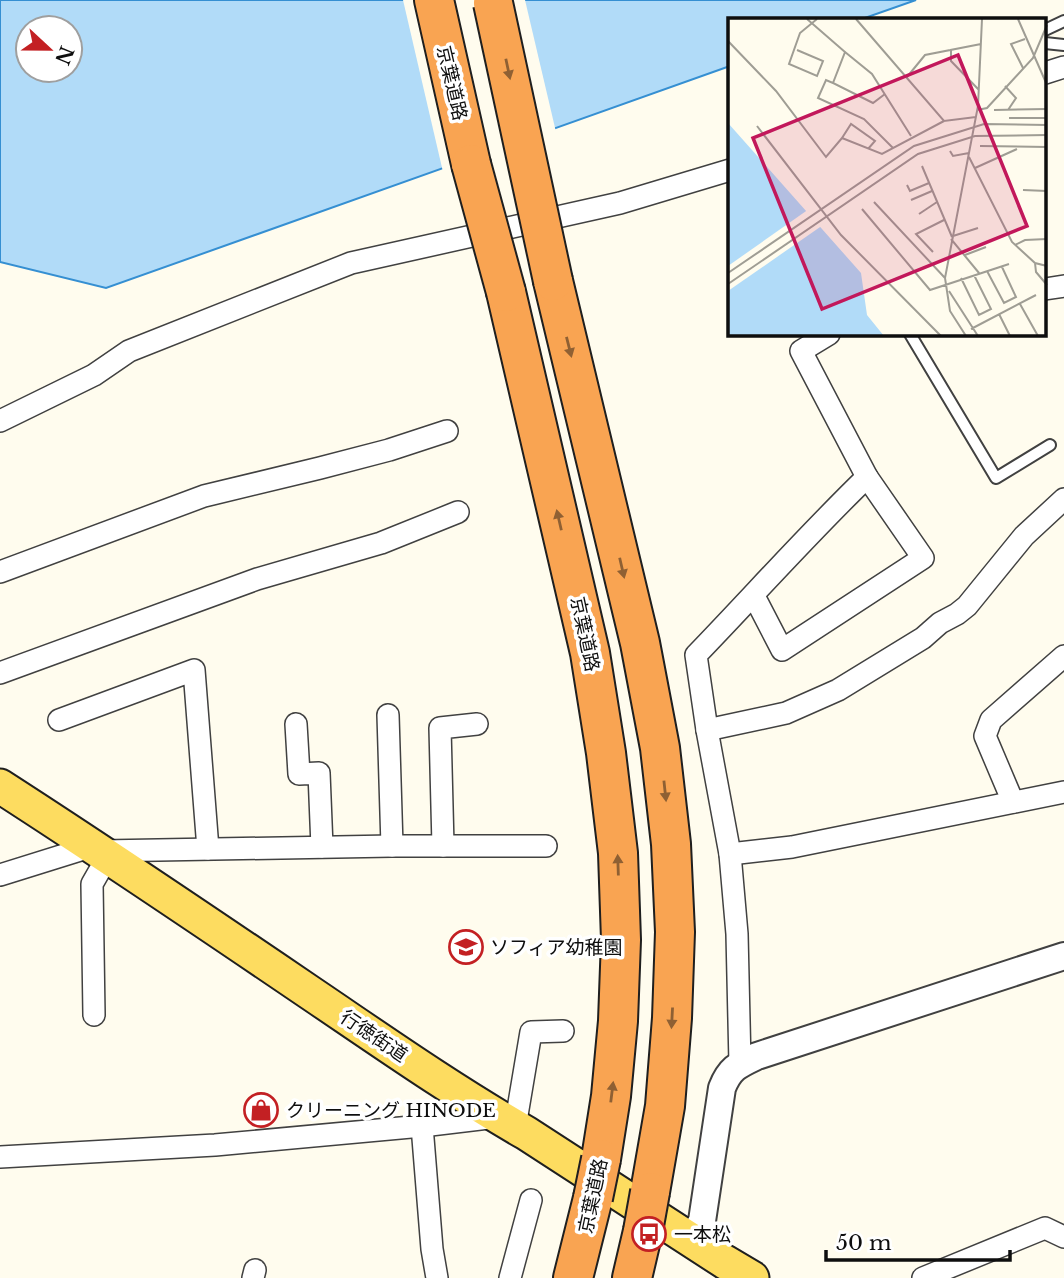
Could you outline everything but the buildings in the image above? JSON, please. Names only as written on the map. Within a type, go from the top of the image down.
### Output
[{"type":"highway","name":"京葉道路","points":[[434,0],[471,164],[506,292],[590,653],[618,853],[621,940],[618,1021],[611,1096],[593,1198],[573,1278]]},
{"type":"highway","points":[[493,0],[552,281],[640,643],[660,748],[670,831],[675,932],[673,1018],[665,1106],[633,1275]]},
{"type":"main road","name":"行徳街道","points":[[0,786],[369,1032],[691,1240],[732,1273]]},
{"type":"street","points":[[1046,73],[1064,67]]},
{"type":"street","points":[[0,421],[94,375],[129,351],[351,263],[620,203],[728,171]]},
{"type":"street","points":[[1046,289],[1064,286]]},
{"type":"street","points":[[754,596],[782,650],[923,558],[867,477],[795,343],[821,336]]},
{"type":"street","points":[[0,572],[204,496],[332,465],[447,431]]},
{"type":"street","points":[[740,1064],[737,934],[730,854],[696,655],[867,477]]},
{"type":"street","points":[[707,730],[786,713],[838,690],[923,638],[940,622],[967,606],[1024,536],[1064,499]]},
{"type":"street","points":[[0,673],[257,579],[381,543],[458,512]]},
{"type":"street","points":[[1013,802],[985,736],[991,720],[1064,656]]},
{"type":"street","points":[[59,720],[194,670],[208,849]]},
{"type":"street","points":[[388,715],[392,846]]},
{"type":"street","points":[[296,724],[299,774],[319,774],[322,847]]},
{"type":"street","points":[[443,846],[440,728],[477,724]]},
{"type":"street","points":[[730,854],[792,847],[1064,792]]},
{"type":"street","points":[[0,875],[100,851],[546,846]]},
{"type":"street","points":[[94,1015],[92,884],[100,851]]},
{"type":"street","points":[[691,1240],[702,1221],[722,1088],[728,1074],[740,1064],[770,1052],[1062,963]]},
{"type":"street","points":[[0,1157],[506,1122],[531,1032],[563,1031]]},
{"type":"street","points":[[422,1126],[432,1249],[438,1278]]},
{"type":"street","points":[[510,1278],[531,1200]]},
{"type":"street","points":[[923,1278],[1045,1228],[1064,1237]]},
{"type":"lane","points":[[1046,30],[1064,21]]},
{"type":"lane","points":[[1046,43],[1064,45]]},
{"type":"lane","points":[[911,336],[996,478],[1050,445]]},
{"type":"water","points":[[0,0],[916,0],[865,18],[728,18],[728,67],[106,288],[0,262]]},
{"type":"pier","points":[[403,0],[525,0],[556,132],[443,172]]},
{"type":"place","name":"ソフィア幼稚園","points":[[466,947]]},
{"type":"place","name":"クリーニング HINODE","points":[[261,1110]]},
{"type":"place","name":"一本松","points":[[649,1234]]}]
